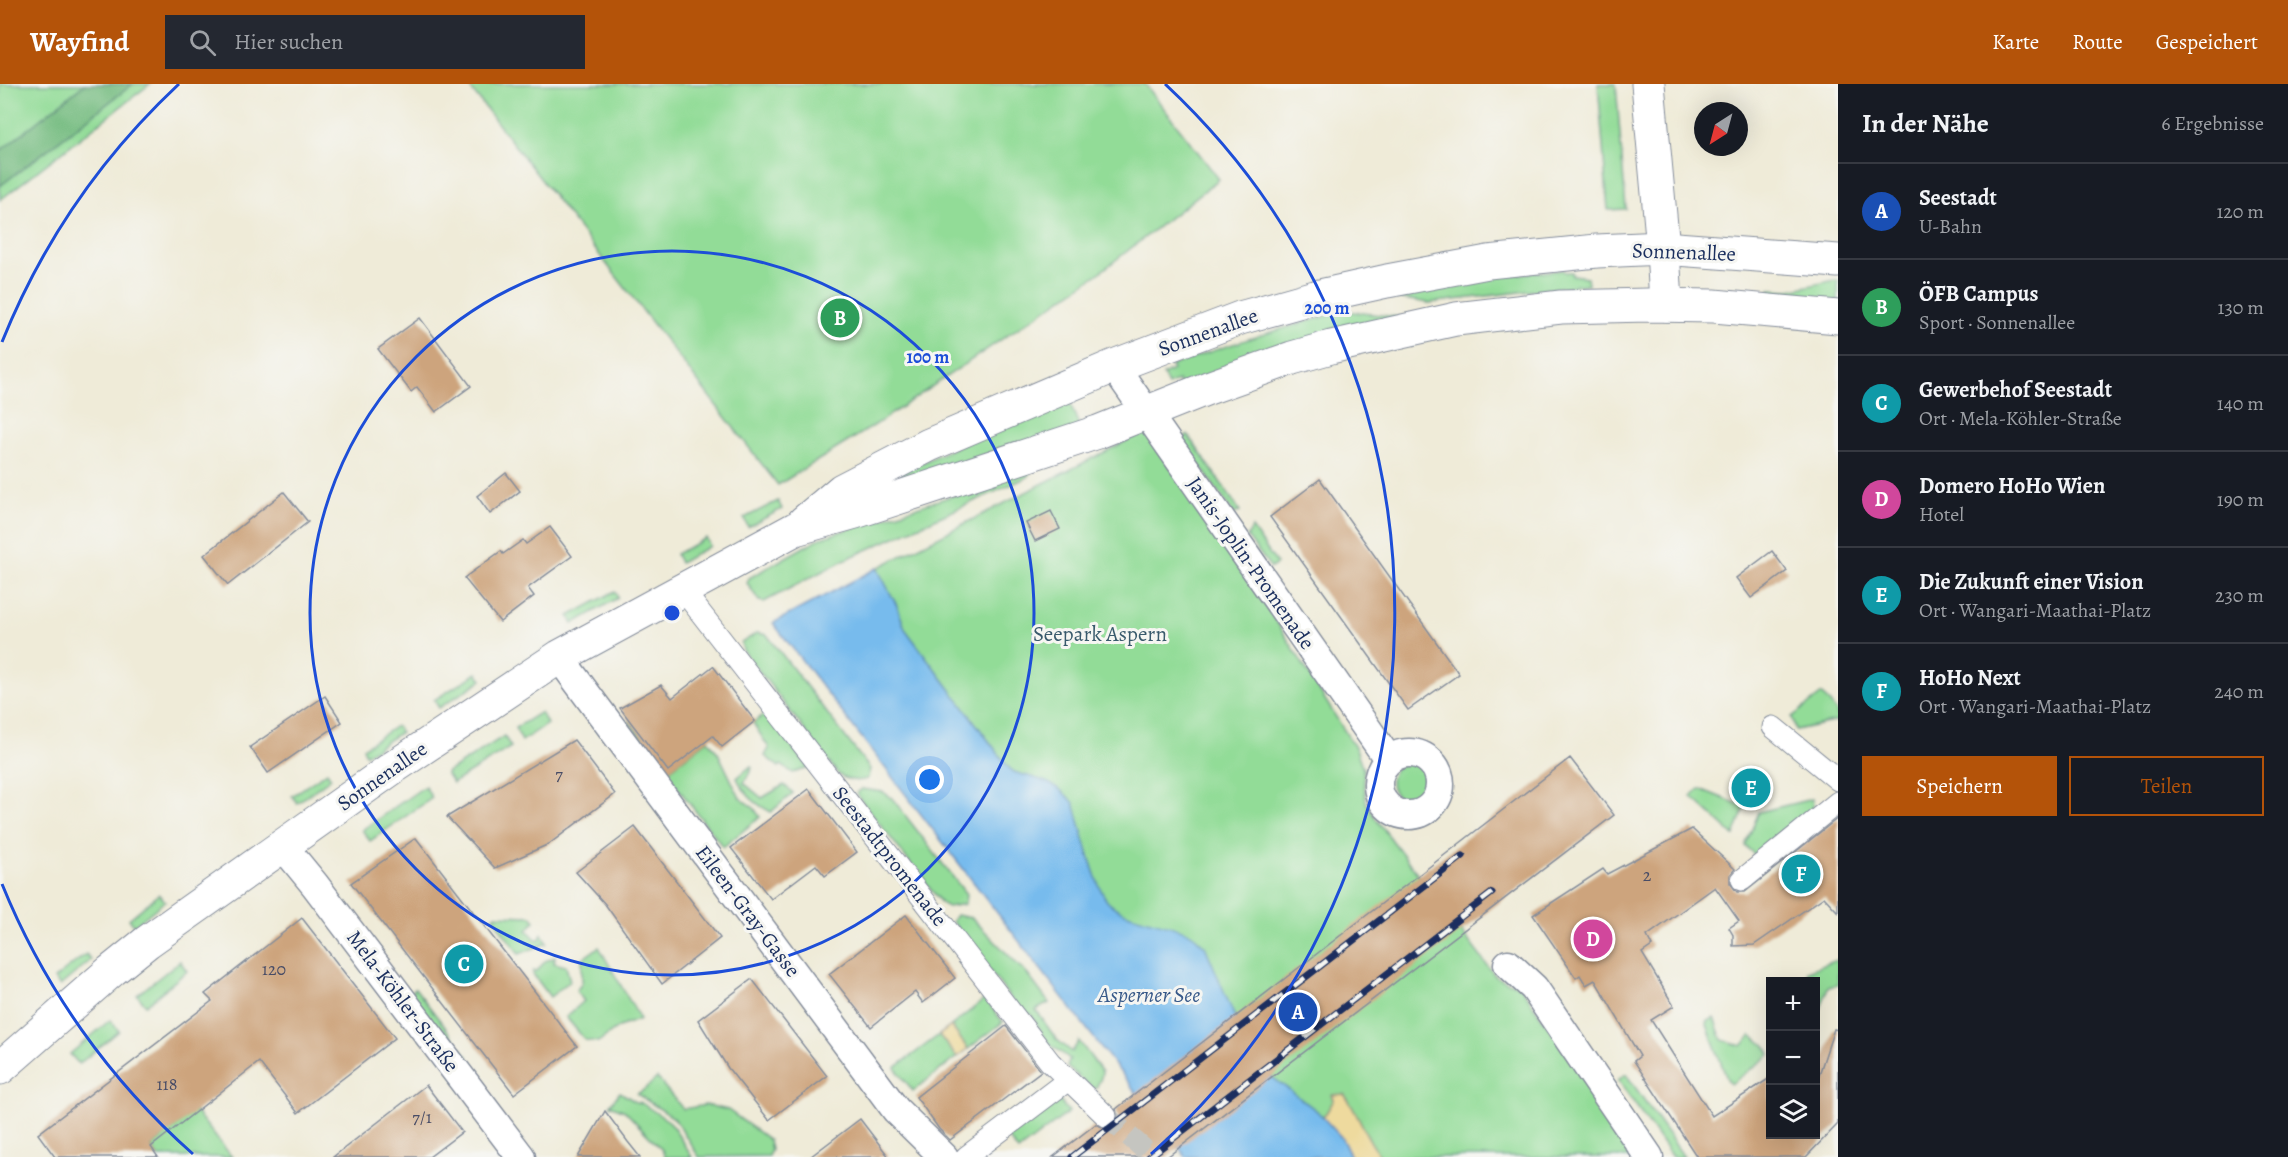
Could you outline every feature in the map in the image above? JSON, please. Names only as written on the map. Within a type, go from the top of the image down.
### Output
[{"type":"street","points":[[1648,84],[1666,305]]},
{"type":"street","name":"Sonnenallee","points":[[795,529],[842,489],[928,445],[1114,366],[1240,318],[1315,297],[1488,262],[1597,251],[1663,248],[1838,261]]},
{"type":"street","name":"Sonnenallee","points":[[0,1068],[111,970],[147,942],[391,769],[559,657],[795,529],[855,512],[1098,432],[1292,358],[1456,319],[1561,307],[1666,305],[1838,317]]},
{"type":"street","name":"Janis-Joplin-Promenade","points":[[1114,366],[1389,760]]},
{"type":"street","name":"Seestadtpromenade","points":[[682,589],[1015,1019],[1050,1062],[1106,1116]]},
{"type":"street","name":"Eileen-Gray-Gasse","points":[[559,657],[896,1110],[944,1157]]},
{"type":"street","points":[[1773,727],[1838,780]]},
{"type":"street","points":[[1742,880],[1838,802]]},
{"type":"street","name":"Mela-Köhler-Straße","points":[[282,846],[315,885],[521,1157]]},
{"type":"street","points":[[1508,964],[1534,988],[1649,1157]]},
{"type":"street","points":[[966,1157],[1068,1080]]},
{"type":"green space","points":[[0,84],[85,84],[0,151]]},
{"type":"green space","points":[[85,84],[133,84],[0,186],[0,151]]},
{"type":"green space","points":[[133,84],[150,84],[0,200],[0,186]]},
{"type":"green space","points":[[467,84],[1145,84],[1219,179],[1098,274],[875,425],[778,485]]},
{"type":"green space","points":[[1598,84],[1616,84],[1626,209],[1608,210]]},
{"type":"green space","points":[[1563,270],[1572,272],[1572,275],[1587,277],[1588,284],[1429,303],[1365,293],[1407,284]]},
{"type":"green space","points":[[1838,281],[1838,306],[1770,298],[1770,289],[1790,290]]},
{"type":"green space","points":[[1345,311],[1407,318],[1181,387],[1178,381],[1168,385],[1163,375],[1173,370],[1171,366],[1214,350]]},
{"type":"green space","points":[[1067,396],[1080,428],[889,491],[884,480]]},
{"type":"green space","name":"Seepark Aspern","points":[[1146,431],[1278,624],[1356,749],[1363,769],[1366,802],[1376,819],[1496,977],[1521,987],[1637,1157],[1332,1157],[1339,1135],[1317,1111],[1268,1074],[1121,924],[1014,772],[905,629],[897,606],[877,568]]},
{"type":"green space","points":[[1188,435],[1240,511],[1234,514],[1183,442],[1182,438]]},
{"type":"green space","points":[[1032,470],[1028,477],[842,561],[764,602],[759,601],[747,583],[749,578],[818,539]]},
{"type":"green space","points":[[778,501],[782,509],[748,527],[744,518]]},
{"type":"green space","points":[[1252,528],[1277,564],[1271,568],[1247,537]]},
{"type":"green space","points":[[706,538],[710,546],[680,563],[676,554]]},
{"type":"green space","points":[[615,591],[618,598],[573,624],[569,616]]},
{"type":"green space","points":[[757,633],[767,635],[870,769],[868,778],[854,780],[839,775],[743,650],[741,643]]},
{"type":"green space","points":[[477,673],[482,680],[439,708],[434,700]]},
{"type":"green space","points":[[1822,694],[1837,712],[1838,721],[1796,730],[1792,717]]},
{"type":"green space","points":[[541,712],[547,724],[522,741],[515,728]]},
{"type":"green space","points":[[766,713],[809,768],[793,773],[781,765],[779,767],[765,756],[769,748],[753,723]]},
{"type":"green space","points":[[629,721],[668,771],[708,740],[718,753],[740,798],[754,808],[760,817],[723,847],[628,723]]},
{"type":"green space","points":[[396,726],[401,732],[366,755],[363,748]]},
{"type":"green space","points":[[504,736],[511,747],[453,783],[446,773]]},
{"type":"green space","points":[[1410,763],[1423,769],[1429,782],[1423,795],[1410,801],[1397,795],[1391,782],[1397,769]]},
{"type":"green space","points":[[751,766],[744,783],[762,798],[784,785],[793,793],[771,812],[751,798],[737,778]]},
{"type":"green space","points":[[327,772],[331,778],[297,803],[292,796]]},
{"type":"green space","points":[[425,786],[432,798],[370,841],[362,830]]},
{"type":"green space","points":[[862,789],[883,792],[892,798],[966,894],[965,904],[948,907],[942,904],[858,796],[857,793]]},
{"type":"green space","points":[[1700,789],[1745,807],[1734,836],[1691,796]]},
{"type":"green space","points":[[1812,799],[1814,810],[1755,855],[1745,846],[1759,812]]},
{"type":"green space","points":[[159,894],[165,901],[134,926],[129,919]]},
{"type":"green space","points":[[496,915],[531,916],[535,921],[527,930],[536,939],[540,939],[542,934],[547,943],[519,954],[499,926],[494,917]]},
{"type":"green space","points":[[956,915],[972,918],[1028,975],[1049,1003],[1036,1010],[1056,1039],[1072,1052],[1079,1041],[1102,1072],[1096,1088],[1092,1088],[1067,1067],[1070,1059],[1048,1043],[1031,1014],[1024,1016],[952,921]]},
{"type":"green space","points":[[599,947],[640,1019],[619,1027],[598,1042],[585,1040],[566,1017],[584,1001],[576,991],[582,983],[582,959]]},
{"type":"green space","points":[[86,954],[91,960],[60,986],[54,979]]},
{"type":"green space","points":[[555,957],[554,963],[566,966],[570,981],[550,997],[533,971],[537,971],[545,961]]},
{"type":"green space","points":[[1836,960],[1838,962],[1838,985],[1828,987],[1820,1010],[1820,977],[1807,977],[1807,971]]},
{"type":"green space","points":[[180,961],[187,971],[146,1005],[137,995]]},
{"type":"green space","points":[[415,988],[468,1057],[462,1062],[409,994]]},
{"type":"green space","points":[[985,999],[1003,1022],[968,1049],[951,1026]]},
{"type":"green space","points":[[1714,1018],[1722,1040],[1742,1046],[1751,1035],[1766,1048],[1766,1058],[1731,1084],[1727,1079],[1706,1022]]},
{"type":"green space","points":[[110,1020],[119,1031],[79,1064],[70,1054]]},
{"type":"green space","points":[[939,1035],[957,1057],[913,1091],[895,1068]]},
{"type":"green space","points":[[1626,1074],[1684,1157],[1672,1157],[1618,1080]]},
{"type":"green space","points":[[657,1078],[683,1109],[706,1105],[728,1110],[769,1140],[771,1150],[768,1156],[699,1157],[674,1118],[637,1094]]},
{"type":"green space","points":[[620,1092],[670,1122],[692,1157],[665,1157],[662,1150],[625,1111],[610,1105]]},
{"type":"green space","points":[[1054,1094],[1069,1112],[1018,1151],[1004,1132]]},
{"type":"green space","points":[[195,1111],[232,1157],[158,1157],[151,1147]]},
{"type":"sand","points":[[951,1026],[968,1049],[957,1057],[939,1035]]},
{"type":"sand","points":[[1344,1094],[1381,1157],[1351,1157],[1341,1137],[1323,1118],[1334,1100],[1332,1095]]},
{"type":"water","name":"Asperner See","points":[[877,568],[897,606],[905,629],[1009,768],[1014,772],[1054,786],[1074,803],[1094,872],[1104,897],[1117,909],[1127,914],[1181,930],[1193,935],[1205,946],[1249,1051],[1268,1074],[1317,1111],[1341,1137],[1351,1157],[1186,1157],[773,623]]},
{"type":"building","points":[[420,318],[471,386],[436,412],[417,387],[411,392],[378,349]]},
{"type":"building","points":[[506,473],[520,491],[490,514],[477,496]]},
{"type":"building","points":[[1320,479],[1459,674],[1408,710],[1270,517]]},
{"type":"building","points":[[284,492],[308,522],[228,585],[204,555]]},
{"type":"building","points":[[1051,511],[1060,529],[1035,541],[1026,523]]},
{"type":"building","points":[[550,527],[572,556],[528,588],[534,596],[500,622],[464,578],[501,551],[503,554],[523,540],[526,544]]},
{"type":"building","points":[[1772,551],[1787,571],[1751,598],[1736,578]]},
{"type":"building","points":[[713,666],[755,721],[722,747],[713,736],[668,771],[620,708],[661,685],[672,698]]},
{"type":"building","points":[[325,696],[342,722],[268,773],[250,747]]},
{"type":"building","points":[[574,740],[615,794],[549,844],[495,868],[447,817]]},
{"type":"building","points":[[1570,758],[1614,815],[1167,1157],[1053,1157],[1096,1124],[1104,1128],[1115,1125],[1118,1118],[1116,1109]]},
{"type":"building","points":[[809,789],[857,852],[825,876],[816,865],[771,899],[731,848]]},
{"type":"building","points":[[1838,818],[1838,912],[1824,897],[1754,945],[1733,946],[1733,935],[1729,928],[1739,921],[1715,887],[1647,936],[1652,946],[1642,953],[1674,1006],[1651,1020],[1712,1116],[1766,1081],[1766,1139],[1820,1139],[1820,1072],[1834,1029],[1838,1030],[1838,1124],[1806,1157],[1697,1157],[1634,1061],[1640,1056],[1595,980],[1586,985],[1580,975],[1576,978],[1533,915],[1603,869],[1607,874],[1692,829],[1735,869],[1730,875],[1730,883],[1737,892],[1745,892]]},
{"type":"building","points":[[635,827],[720,938],[662,984],[605,904],[576,872]]},
{"type":"building","points":[[416,838],[577,1046],[514,1094],[351,883]]},
{"type":"building","points":[[906,915],[955,978],[923,1003],[915,992],[871,1027],[829,974]]},
{"type":"building","points":[[302,918],[395,1038],[298,1113],[259,1062],[151,1147],[158,1157],[55,1157],[38,1134],[212,1001],[205,994]]},
{"type":"building","points":[[752,979],[827,1076],[769,1120],[728,1068],[698,1020]]},
{"type":"building","points":[[1006,1026],[1041,1071],[950,1140],[939,1129],[916,1097]]},
{"type":"building","points":[[426,1085],[462,1132],[429,1157],[333,1157]]},
{"type":"building","points":[[605,1111],[628,1142],[640,1157],[578,1157]]},
{"type":"building","points":[[860,1119],[889,1157],[810,1157]]},
{"type":"tunnel","points":[[1106,1116],[1153,1157]]},
{"type":"railway","points":[[1072,1157],[1463,856]]},
{"type":"railway","points":[[1149,1157],[1492,893]]},
{"type":"place","name":"ÖFB Campus","points":[[840,318]]},
{"type":"place","name":"Die Zukunft einer Vision","points":[[1751,788]]},
{"type":"place","name":"HoHo Next","points":[[1801,874]]},
{"type":"place","name":"Domero HoHo Wien","points":[[1593,939]]},
{"type":"place","name":"Gewerbehof Seestadt","points":[[464,964]]},
{"type":"place","name":"Seestadt","points":[[1298,1012]]}]
